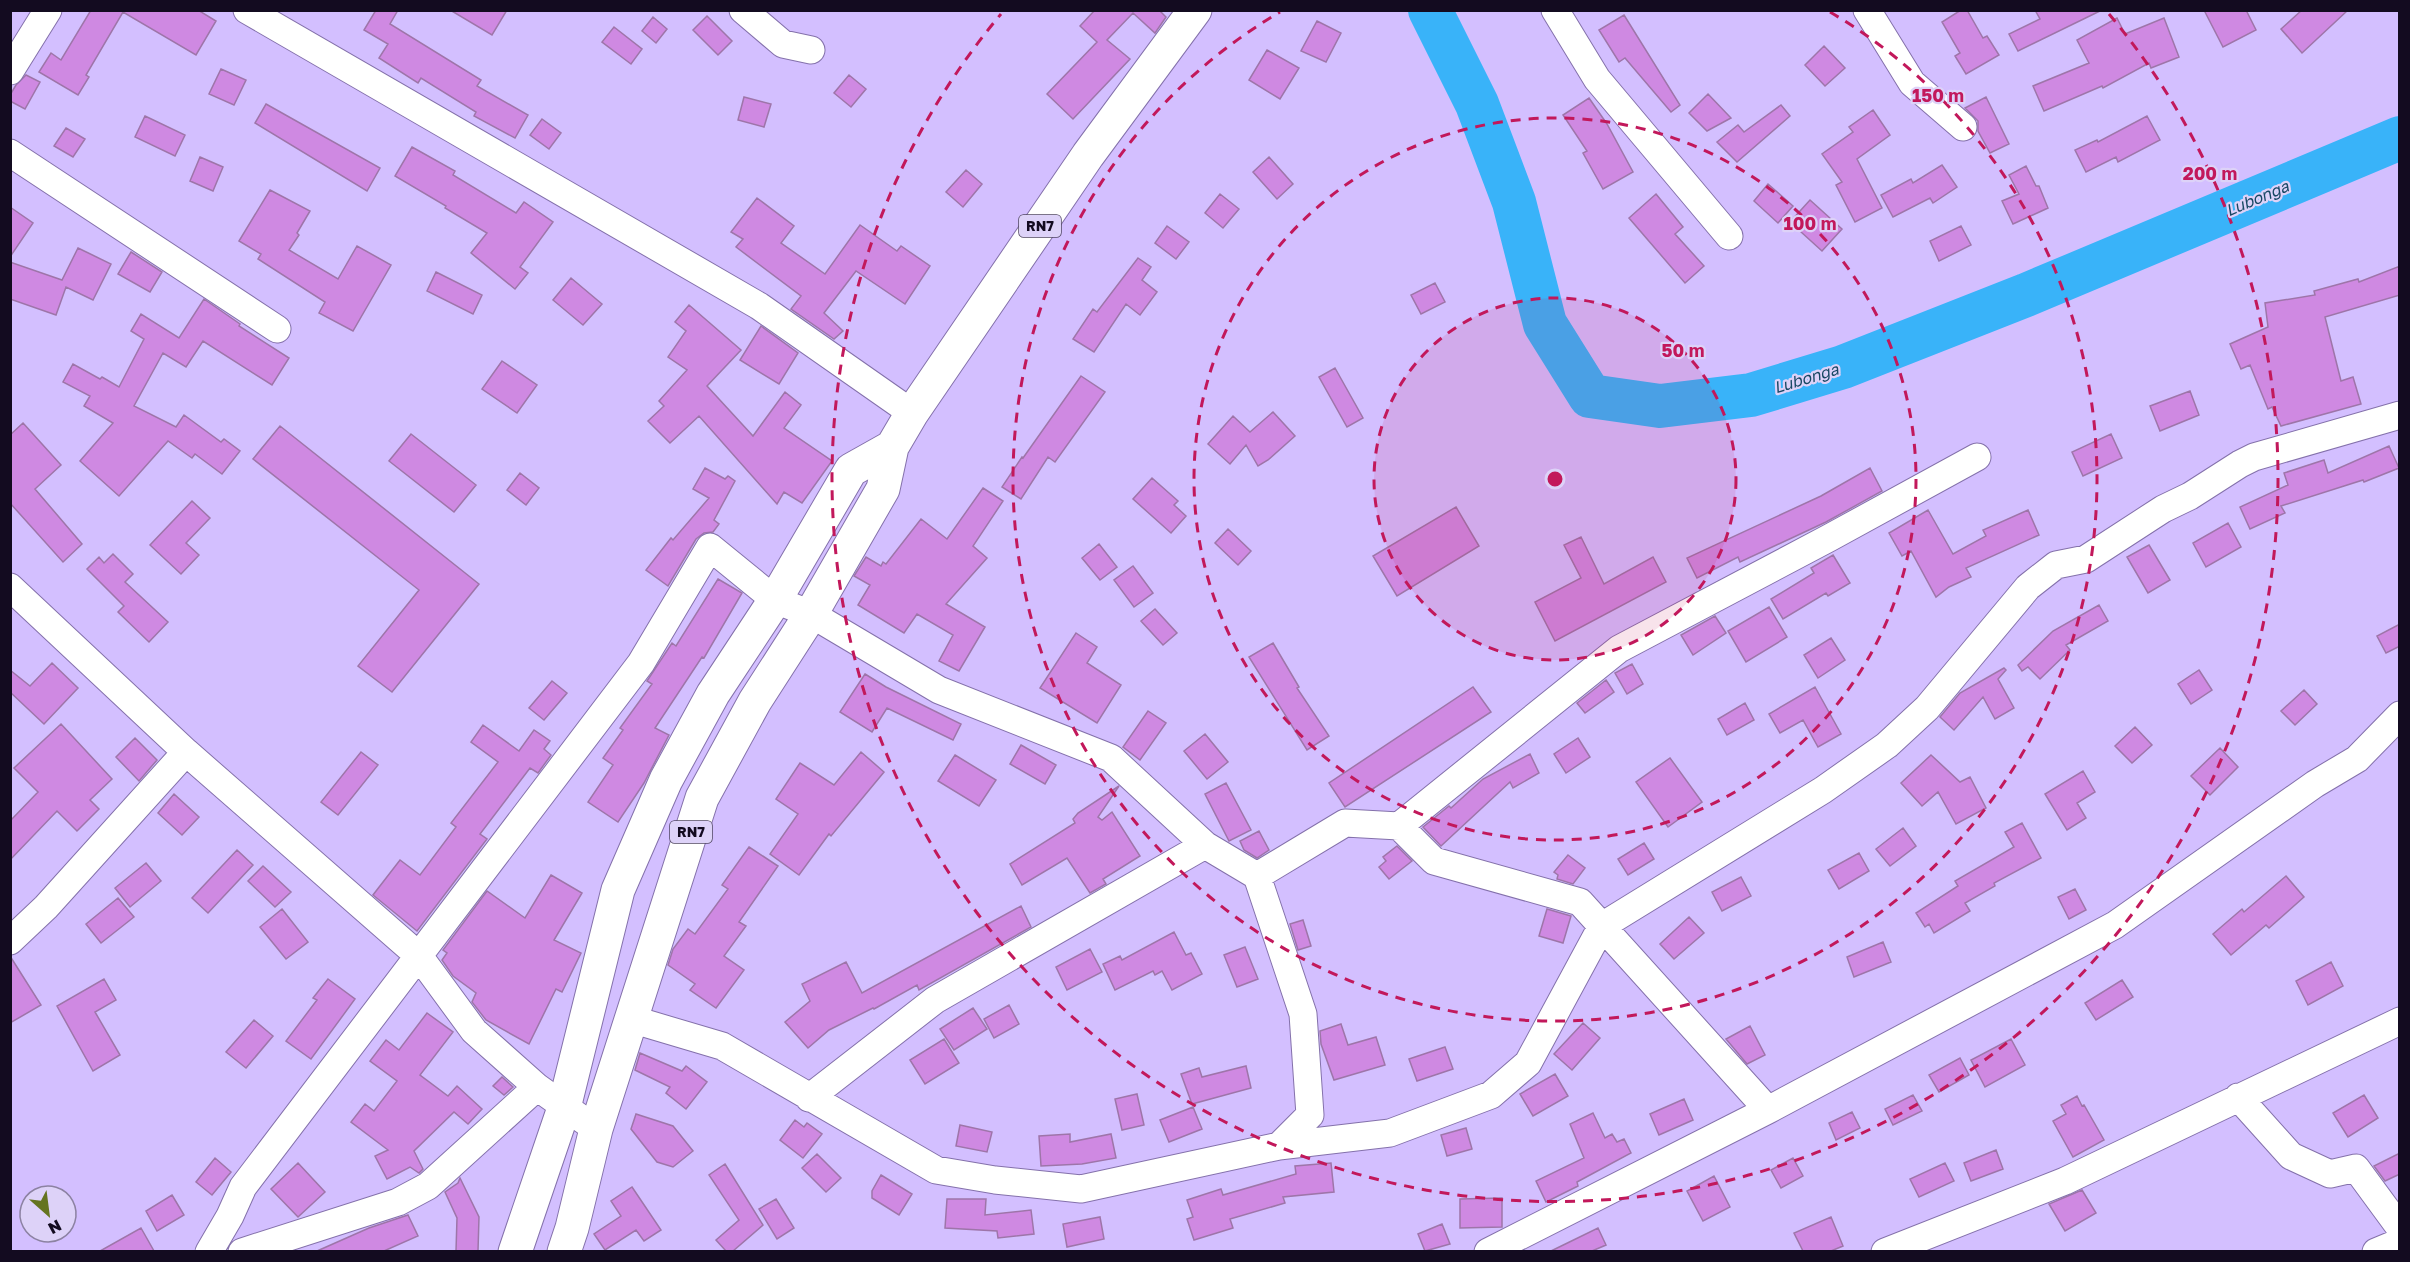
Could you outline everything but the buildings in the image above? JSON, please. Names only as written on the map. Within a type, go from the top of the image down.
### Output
[{"type":"main road","name":"RN7","points":[[564,1251],[572,1228],[596,1129],[702,798],[755,701],[810,614],[883,489],[892,447],[912,413],[1088,155],[1195,10]]},
{"type":"main road","name":"RN7","points":[[515,1251],[564,1108],[618,890],[666,780],[713,694],[775,600],[851,470],[892,447]]},
{"type":"main road","points":[[666,780],[702,798]]},
{"type":"street","points":[[10,72],[48,10]]},
{"type":"street","points":[[248,10],[759,306],[912,413]]},
{"type":"street","points":[[743,10],[783,44],[811,50]]},
{"type":"street","points":[[1555,10],[1597,79],[1729,236]]},
{"type":"street","points":[[1867,10],[1912,83],[1963,127]]},
{"type":"street","points":[[10,153],[277,329]]},
{"type":"street","points":[[631,1019],[722,1046],[936,1170],[995,1180],[1081,1189],[1279,1146],[1390,1133],[1491,1095],[1528,1063],[1602,926],[1823,790],[1887,745],[1927,708],[2028,587],[2056,565],[2086,559],[2163,509],[2190,496],[2254,457],[2400,415]]},
{"type":"street","points":[[1399,826],[1619,649],[1977,457]]},
{"type":"street","points":[[209,1251],[230,1216],[243,1187],[641,663],[710,547],[775,600],[810,614],[939,690],[1111,758],[1205,845],[1257,876],[1303,1014],[1310,1115],[1279,1146]]},
{"type":"street","points":[[10,587],[186,752],[419,956],[474,1031],[537,1087],[596,1129]]},
{"type":"street","points":[[1488,1251],[1768,1110],[2115,925],[2315,784],[2357,759],[2400,715]]},
{"type":"street","points":[[10,941],[46,907],[186,752]]},
{"type":"street","points":[[1257,876],[1346,823],[1399,826],[1434,861],[1580,902],[1768,1110]]},
{"type":"street","points":[[809,1098],[935,1000],[1205,845]]},
{"type":"street","points":[[1886,1251],[2065,1181],[2400,1021]]},
{"type":"street","points":[[242,1251],[398,1202],[428,1186],[537,1087]]},
{"type":"street","points":[[2238,1097],[2291,1156],[2330,1174],[2356,1168],[2400,1228]]},
{"type":"street","points":[[2376,1251],[2400,1242]]},
{"type":"waterway","name":"Lubonga","points":[[1430,10],[1477,104],[1514,202],[1545,324],[1590,396],[1660,406],[1751,395],[1843,367],[2026,295],[2400,138]]}]
